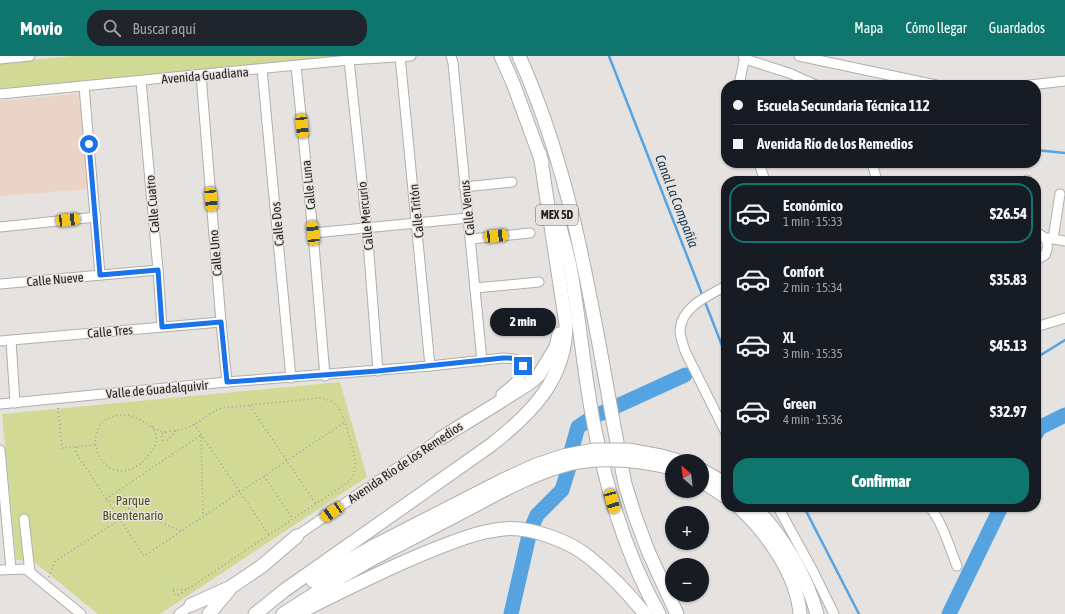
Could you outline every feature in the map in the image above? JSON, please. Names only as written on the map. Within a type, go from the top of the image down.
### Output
[{"type":"highway","name":"MEX 5D","points":[[501,56],[540,154],[571,270],[586,380],[608,489],[619,524],[644,587],[659,614]]},
{"type":"highway","name":"MEX 5D","points":[[519,56],[552,141],[564,180],[584,267],[625,484],[635,516],[658,574],[677,614]]},
{"type":"highway","points":[[254,614],[285,590],[491,445],[526,414],[542,397],[560,362],[566,341],[564,309],[540,154]]},
{"type":"highway","points":[[441,438],[528,384],[539,375],[556,347],[564,309]]},
{"type":"highway","points":[[283,614],[338,579],[374,552],[503,480],[536,465],[563,456],[594,450],[628,450],[665,457]]},
{"type":"highway","points":[[258,614],[337,566],[374,552],[538,474],[570,464],[604,459],[634,460],[665,467]]},
{"type":"highway","points":[[709,474],[721,481]]},
{"type":"highway","points":[[709,486],[721,494]]},
{"type":"highway","points":[[744,512],[765,536],[784,566],[795,592],[800,614]]},
{"type":"highway","points":[[758,512],[784,545],[800,572],[810,592],[817,614]]},
{"type":"highway","points":[[296,614],[416,557],[461,539],[483,532],[504,529],[530,531],[544,535],[559,540],[589,557],[634,600],[645,614]]},
{"type":"highway","points":[[192,606],[231,587],[262,566],[297,536]]},
{"type":"highway","points":[[658,574],[665,583]]},
{"type":"highway","points":[[209,614],[231,587]]},
{"type":"highway","points":[[679,602],[687,614]]},
{"type":"street","points":[[0,59],[30,56]]},
{"type":"street","name":"Calle Tritón","points":[[400,56],[430,366]]},
{"type":"street","name":"Avenida Guadiana","points":[[0,94],[349,60],[411,56]]},
{"type":"street","name":"Calle Venus","points":[[451,56],[454,63],[464,187],[471,239],[482,361]]},
{"type":"street","points":[[799,56],[912,80]]},
{"type":"street","points":[[740,80],[744,57],[805,80]]},
{"type":"street","name":"Calle Mercurio","points":[[349,60],[367,228],[378,371]]},
{"type":"street","name":"Calle Luna","points":[[296,66],[313,233],[325,376]]},
{"type":"street","name":"Calle Dos","points":[[262,69],[291,378]]},
{"type":"street","name":"Calle Uno","points":[[201,75],[227,382]]},
{"type":"street","name":"Calle Cuatro","points":[[141,81],[162,327]]},
{"type":"street","points":[[1041,84],[1065,81]]},
{"type":"street","points":[[84,86],[100,275]]},
{"type":"street","points":[[464,187],[512,182]]},
{"type":"street","points":[[1041,258],[1047,251],[1047,242],[1060,194]]},
{"type":"street","points":[[0,227],[96,217]]},
{"type":"street","points":[[313,233],[468,218]]},
{"type":"street","points":[[471,239],[530,233]]},
{"type":"street","points":[[1041,234],[1049,238],[1065,241]]},
{"type":"street","name":"Calle Nueve","points":[[0,284],[158,270]]},
{"type":"street","points":[[475,288],[539,282]]},
{"type":"street","points":[[721,289],[702,299],[686,314],[680,329],[685,351],[721,423]]},
{"type":"street","points":[[1041,325],[1065,318]]},
{"type":"street","name":"Calle Tres","points":[[0,341],[221,322]]},
{"type":"street","points":[[11,340],[15,403]]},
{"type":"street","name":"Avenida Río de los Remedios","points":[[179,614],[441,438],[514,385],[520,378],[523,371],[523,366],[519,360],[513,358],[482,361]]},
{"type":"street","name":"Valle de Guadalquivir","points":[[0,404],[227,382],[325,376],[482,361]]},
{"type":"street","points":[[0,450],[11,569]]},
{"type":"street","points":[[781,512],[814,573],[834,614]]},
{"type":"street","points":[[933,512],[945,535],[957,566]]},
{"type":"street","points":[[24,519],[30,572]]},
{"type":"street","points":[[0,570],[11,569],[26,570],[30,572],[81,614]]},
{"type":"path","points":[[152,426],[157,437],[157,442],[155,448],[141,464],[131,469],[115,469],[105,464],[98,455],[95,445],[97,434],[102,424],[111,417],[122,415],[133,416],[152,426],[159,432],[167,432],[183,430],[215,410],[222,408],[320,398],[330,401],[338,406],[342,413],[355,460],[355,470],[348,482],[316,504],[177,596],[172,589],[186,590]]},
{"type":"path","points":[[57,399],[62,448],[95,445]]},
{"type":"path","points":[[250,406],[316,504]]},
{"type":"path","points":[[76,447],[76,453],[144,556],[345,422]]},
{"type":"path","points":[[194,424],[269,535]]},
{"type":"path","points":[[167,432],[161,434],[163,440],[167,440],[176,431]]},
{"type":"path","points":[[106,499],[201,435]]},
{"type":"path","points":[[201,435],[203,517]]},
{"type":"path","points":[[264,476],[293,519]]},
{"type":"path","points":[[106,499],[182,531]]},
{"type":"path","points":[[47,586],[55,561],[120,520]]},
{"type":"shaded area","points":[[84,93],[91,189],[0,196],[0,101]]},
{"type":"green space","points":[[72,56],[357,56],[0,89],[0,63]]},
{"type":"green space","name":"Parque Bicentenario","points":[[340,382],[367,477],[160,614],[98,614],[33,561],[16,560],[2,414]]},
{"type":"waterway","name":"Canal La Compañia","points":[[609,56],[721,343]]},
{"type":"waterway","points":[[1041,151],[1065,153]]},
{"type":"waterway","points":[[1041,355],[1065,340]]},
{"type":"waterway","points":[[511,614],[530,531],[537,515],[562,490],[570,464],[570,455],[578,427],[593,417],[685,375]]},
{"type":"waterway","points":[[1041,427],[1065,415]]},
{"type":"waterway","name":"Canal La Compañia","points":[[807,512],[859,614]]},
{"type":"waterway","points":[[949,614],[999,512]]},
{"type":"route","points":[[89,144],[100,275],[158,270],[162,327],[221,322],[227,382],[378,371],[503,358],[513,358],[519,360],[523,366]]}]
